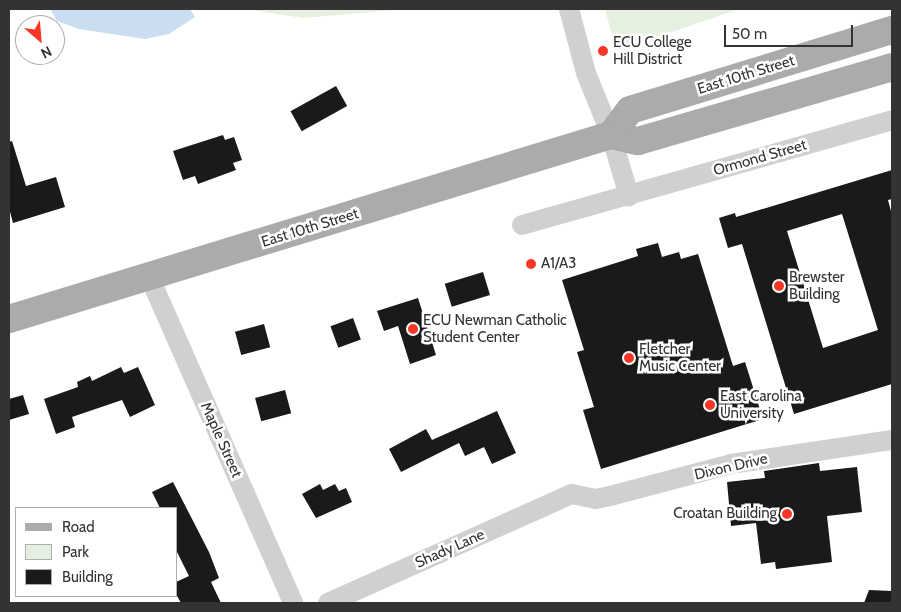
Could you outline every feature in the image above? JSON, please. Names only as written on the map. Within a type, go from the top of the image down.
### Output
[{"type":"main road","name":"East 10th Street","points":[[611,135],[630,110],[892,30]]},
{"type":"main road","name":"East 10th Street","points":[[9,319],[611,135],[638,141],[892,67]]},
{"type":"street","points":[[569,9],[586,73],[611,135],[629,196]]},
{"type":"street","name":"Ormond Street","points":[[522,225],[892,120]]},
{"type":"street","name":"Maple Street","points":[[149,276],[293,603]]},
{"type":"street","name":"Dixon Drive","points":[[572,494],[595,498],[610,496],[731,464],[892,440]]},
{"type":"street","name":"Shady Lane","points":[[328,603],[572,494]]},
{"type":"green space","points":[[247,9],[407,9],[303,18]]},
{"type":"green space","points":[[605,9],[739,9],[616,51]]},
{"type":"water","points":[[50,9],[190,9],[195,17],[169,34],[145,39],[79,29],[65,24],[65,15],[54,15]]},
{"type":"building","points":[[336,86],[347,106],[302,131],[291,111]]},
{"type":"building","points":[[223,135],[225,140],[234,137],[242,160],[233,163],[236,170],[198,184],[195,176],[183,180],[173,151]]},
{"type":"building","points":[[12,141],[26,186],[56,177],[65,207],[13,223],[9,208],[9,142]]},
{"type":"building","name":"Brewster Building","points":[[892,170],[892,199],[888,200],[892,215],[892,384],[794,414],[742,244],[728,248],[719,218],[735,213],[736,217]],"holes":[[[842,214],[878,330],[823,348],[787,231]]]},
{"type":"building","name":"Fletcher Music Center","points":[[658,243],[662,257],[679,252],[681,259],[698,254],[733,366],[745,362],[763,419],[601,469],[583,410],[594,407],[577,352],[584,350],[562,280],[638,256],[636,249]]},
{"type":"building","points":[[483,272],[490,295],[452,307],[445,284]]},
{"type":"building","name":"ECU Newman Catholic Student Center","points":[[418,298],[436,355],[410,364],[398,326],[384,331],[377,311]]},
{"type":"building","points":[[353,318],[361,340],[338,348],[330,326]]},
{"type":"building","points":[[264,324],[270,347],[241,355],[235,332]]},
{"type":"building","points":[[121,367],[124,373],[138,367],[155,405],[130,417],[122,400],[72,417],[75,427],[56,434],[44,399],[78,387],[77,382],[90,376],[92,381]]},
{"type":"building","points":[[285,390],[291,413],[261,421],[255,398]]},
{"type":"building","points":[[23,395],[29,414],[9,420],[9,399]]},
{"type":"building","points":[[497,411],[516,453],[492,464],[484,447],[465,456],[459,443],[401,472],[389,449],[426,429],[432,440]]},
{"type":"building","name":"Croatan Building","points":[[819,463],[820,471],[857,467],[862,512],[827,516],[832,562],[776,569],[775,562],[761,564],[756,523],[731,526],[727,482],[765,478],[764,471]]},
{"type":"building","points":[[173,482],[209,552],[219,578],[211,582],[221,603],[181,603],[178,597],[178,581],[189,576],[178,554],[178,507],[160,507],[152,492]]},
{"type":"building","points":[[320,484],[323,490],[335,484],[339,491],[346,488],[352,502],[316,518],[302,494]]},
{"type":"building","points":[[869,590],[892,591],[892,603],[864,603]]},
{"type":"place","name":"ECU College Hill District","points":[[603,51]]},
{"type":"place","name":"A1/A3","points":[[531,264]]},
{"type":"place","name":"Brewster Building","points":[[779,286]]},
{"type":"place","name":"ECU Newman Catholic Student Center","points":[[413,329]]},
{"type":"place","name":"Fletcher Music Center","points":[[629,358]]},
{"type":"place","name":"East Carolina University","points":[[710,405]]},
{"type":"place","name":"Croatan Building","points":[[787,514]]}]
